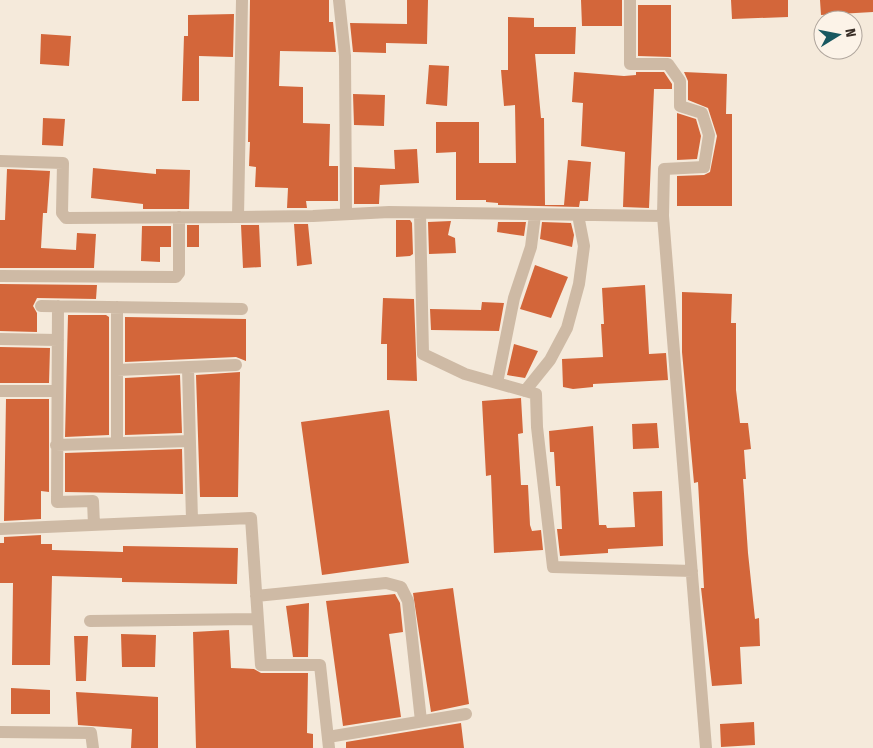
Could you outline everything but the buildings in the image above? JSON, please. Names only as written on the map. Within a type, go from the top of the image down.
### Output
[{"type":"street","points":[[238,217],[242,0]]},
{"type":"street","points":[[339,0],[346,56],[346,214]]},
{"type":"street","points":[[630,0],[630,64],[668,64],[680,80],[680,106],[702,113],[709,135],[704,167],[664,169],[663,216],[706,748]]},
{"type":"street","points":[[0,161],[64,163],[62,214],[66,218],[238,217],[389,212],[663,216]]},
{"type":"street","points":[[420,213],[423,354],[465,374],[536,394],[553,567],[692,571]]},
{"type":"street","points":[[497,383],[514,298],[531,247],[534,215]]},
{"type":"street","points":[[525,391],[550,360],[567,328],[579,284],[584,246],[578,215]]},
{"type":"street","points":[[0,276],[176,277],[179,273],[180,217]]},
{"type":"street","points":[[41,306],[242,309]]},
{"type":"street","points":[[58,306],[56,391],[57,502],[93,501],[94,525]]},
{"type":"street","points":[[117,307],[118,443]]},
{"type":"street","points":[[0,339],[58,340]]},
{"type":"street","points":[[117,370],[236,365]]},
{"type":"street","points":[[188,368],[192,520]]},
{"type":"street","points":[[0,391],[56,391]]},
{"type":"street","points":[[56,445],[190,441]]},
{"type":"street","points":[[0,529],[251,518],[261,665],[320,665],[328,742],[466,714]]},
{"type":"street","points":[[256,596],[386,583],[401,586],[410,609],[421,722]]},
{"type":"street","points":[[90,620],[257,619]]},
{"type":"street","points":[[0,732],[91,733],[93,748]]}]
